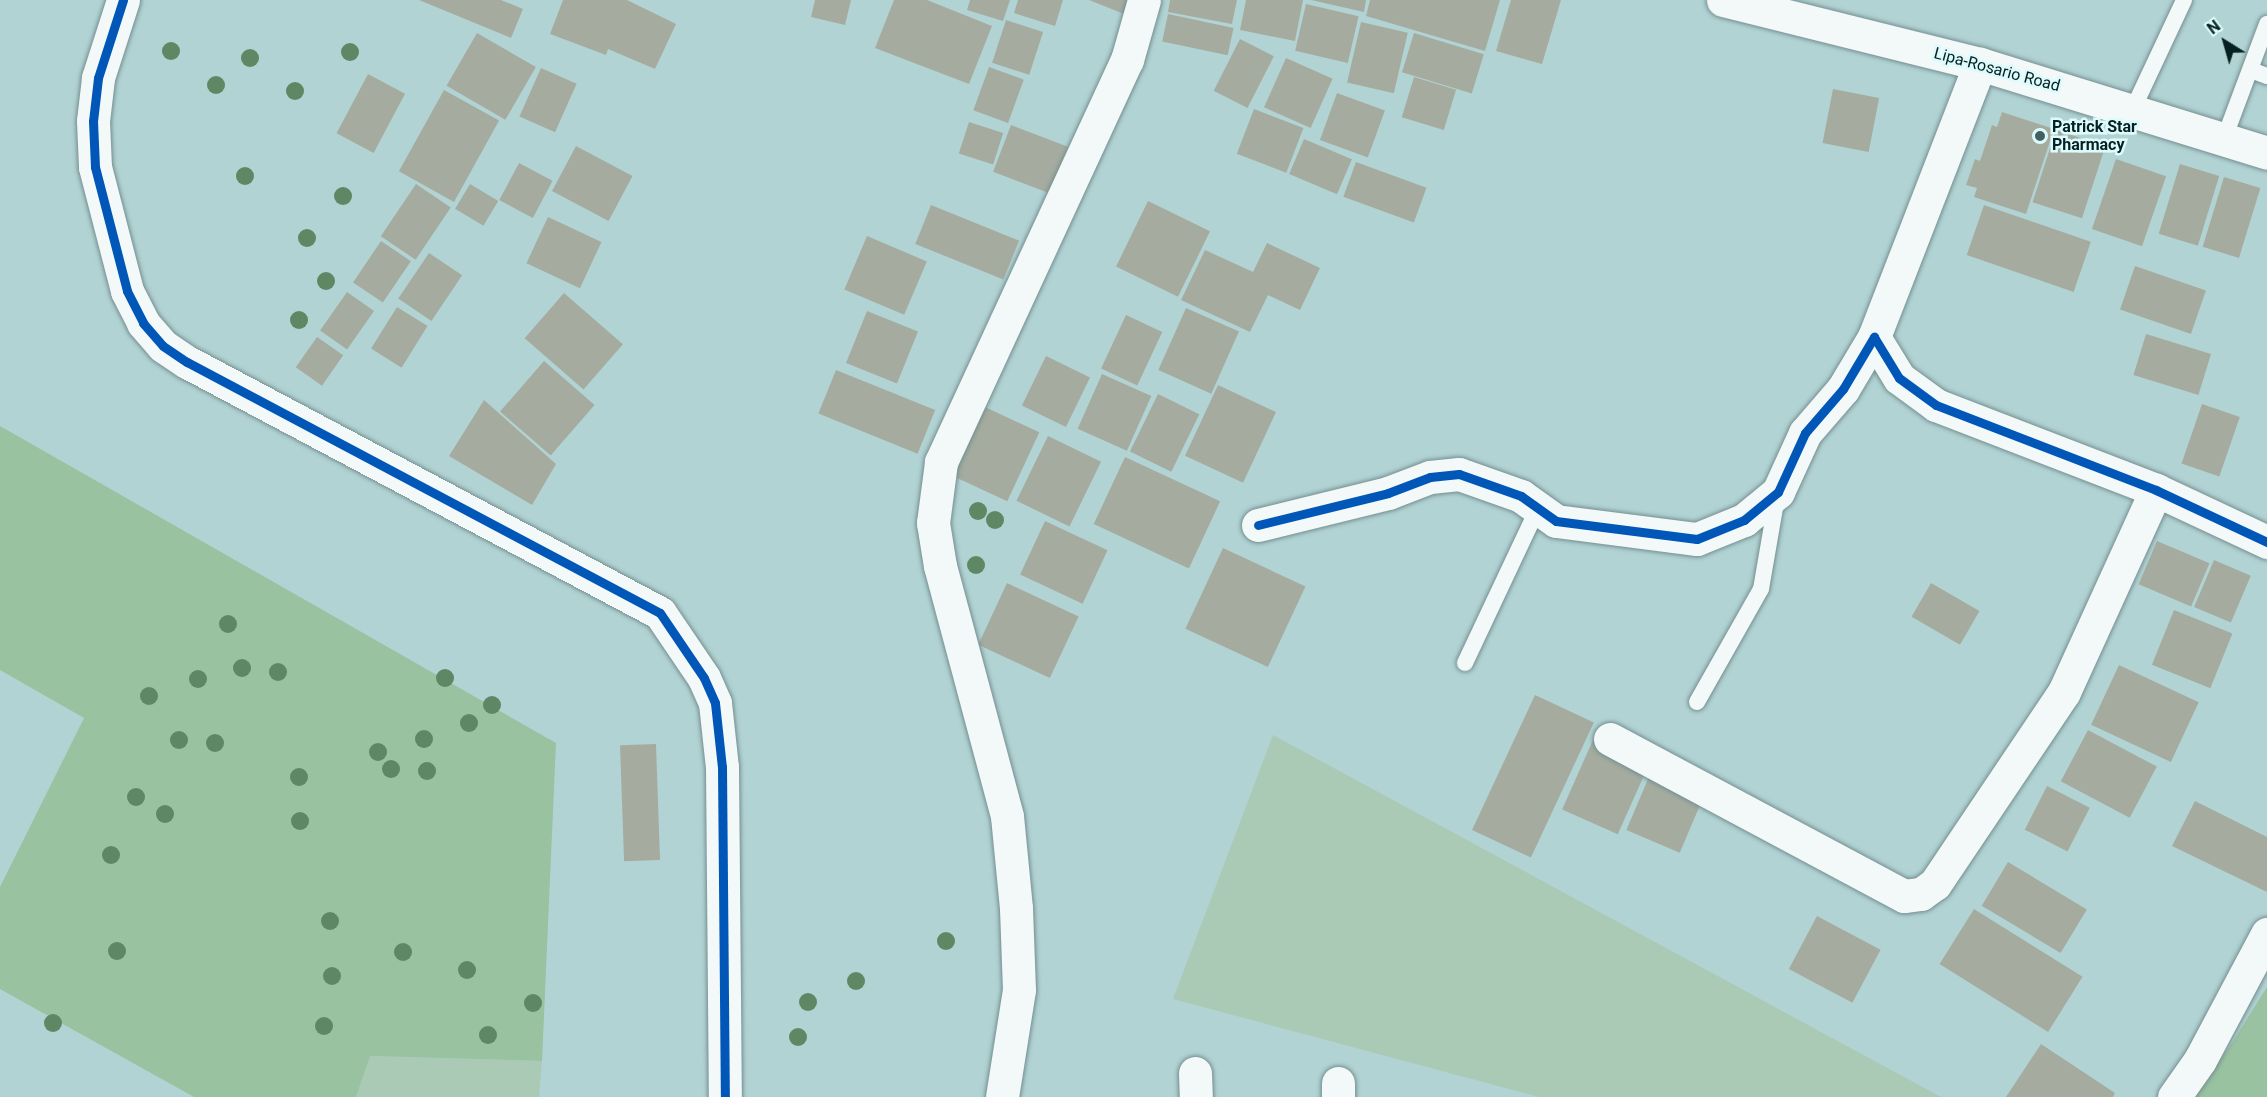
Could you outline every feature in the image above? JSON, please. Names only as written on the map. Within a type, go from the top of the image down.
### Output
[{"type":"street","points":[[123,0],[98,78],[93,121],[95,167],[127,291],[143,323],[163,346],[186,362],[660,613],[704,678],[715,703],[722,767],[725,1097]]},
{"type":"street","points":[[1002,1097],[1018,990],[1016,908],[1007,816],[940,566],[933,523],[941,462],[1127,60],[1144,0]]},
{"type":"street","name":"Lipa-Rosario Road","points":[[1723,0],[1980,64],[2133,109],[2267,153]]},
{"type":"street","points":[[1258,525],[1388,493],[1430,477],[1459,474],[1521,496],[1556,521],[1697,539],[1744,520],[1778,492],[1805,433],[1843,389],[1874,337],[1980,64]]},
{"type":"street","points":[[1874,337],[1899,378],[1936,405],[2156,490],[2267,542]]},
{"type":"street","points":[[1610,739],[1904,896],[1922,894],[1935,885],[2064,692],[2156,490]]},
{"type":"street","points":[[2175,1097],[2200,1060],[2267,934]]},
{"type":"lane","points":[[2133,109],[2184,0]]},
{"type":"lane","points":[[2224,139],[2259,73],[2267,24]]},
{"type":"lane","points":[[1697,702],[1761,589],[1778,492]]},
{"type":"lane","points":[[1465,663],[1538,508]]},
{"type":"green space","points":[[0,426],[556,743],[542,1061],[370,1056],[356,1097],[194,1097],[0,989],[0,887],[84,718],[0,670]]},
{"type":"green space","points":[[1273,735],[1941,1097],[1539,1097],[1173,999]]},
{"type":"green space","points":[[2267,987],[2267,1097],[2193,1097],[2232,1043]]},
{"type":"green space","points":[[369,1056],[542,1061],[539,1097],[356,1097]]},
{"type":"building","points":[[419,0],[501,0],[523,9],[511,38]]},
{"type":"building","points":[[563,0],[627,0],[676,24],[655,69],[608,49],[606,55],[550,34]]},
{"type":"building","points":[[815,0],[851,0],[845,25],[811,17]]},
{"type":"building","points":[[894,0],[927,0],[992,26],[969,84],[875,48]]},
{"type":"building","points":[[970,0],[1010,0],[1003,21],[967,10]]},
{"type":"building","points":[[1018,0],[1063,0],[1055,26],[1014,13]]},
{"type":"building","points":[[1089,0],[1129,0],[1124,14]]},
{"type":"building","points":[[1170,0],[1237,0],[1232,24],[1168,12]]},
{"type":"building","points":[[1246,0],[1303,0],[1295,41],[1240,30]]},
{"type":"building","points":[[1311,0],[1366,0],[1364,12]]},
{"type":"building","points":[[1370,0],[1500,0],[1485,51],[1366,16]]},
{"type":"building","points":[[1511,0],[1561,0],[1542,64],[1496,51]]},
{"type":"building","points":[[1306,4],[1359,16],[1348,63],[1295,51]]},
{"type":"building","points":[[1168,14],[1234,28],[1228,55],[1162,41]]},
{"type":"building","points":[[1006,20],[1043,32],[1029,75],[992,63]]},
{"type":"building","points":[[1361,22],[1408,33],[1394,93],[1347,82]]},
{"type":"building","points":[[477,33],[536,67],[505,120],[446,86]]},
{"type":"building","points":[[1414,33],[1484,54],[1472,94],[1402,72]]},
{"type":"building","points":[[1240,39],[1274,56],[1248,108],[1214,91]]},
{"type":"building","points":[[1286,58],[1333,79],[1311,128],[1264,107]]},
{"type":"building","points":[[989,67],[1024,80],[1008,123],[973,110]]},
{"type":"building","points":[[541,68],[577,84],[555,132],[519,116]]},
{"type":"building","points":[[368,74],[405,94],[374,153],[337,133]]},
{"type":"building","points":[[1414,77],[1456,90],[1444,130],[1402,117]]},
{"type":"building","points":[[1833,89],[1879,98],[1869,152],[1823,143]]},
{"type":"building","points":[[444,90],[499,121],[454,202],[399,171]]},
{"type":"building","points":[[1337,93],[1385,110],[1368,157],[1320,140]]},
{"type":"building","points":[[1254,109],[1303,128],[1286,173],[1237,154]]},
{"type":"building","points":[[2002,112],[2054,129],[2026,214],[1974,197],[1977,188],[1966,185],[1975,159],[1980,161],[1992,125],[1997,127]]},
{"type":"building","points":[[969,122],[1003,133],[993,165],[959,153]]},
{"type":"building","points":[[1011,125],[1068,147],[1050,194],[993,172]]},
{"type":"building","points":[[2056,130],[2105,146],[2082,218],[2033,202]]},
{"type":"building","points":[[1304,139],[1352,159],[1337,194],[1289,174]]},
{"type":"building","points":[[576,146],[633,176],[609,221],[552,191]]},
{"type":"building","points":[[2116,159],[2166,176],[2142,246],[2092,229]]},
{"type":"building","points":[[1356,162],[1426,188],[1414,222],[1343,197]]},
{"type":"building","points":[[519,163],[553,181],[533,218],[499,200]]},
{"type":"building","points":[[2180,164],[2219,176],[2198,246],[2159,234]]},
{"type":"building","points":[[2224,177],[2260,188],[2239,258],[2203,247]]},
{"type":"building","points":[[416,184],[451,207],[416,260],[381,236]]},
{"type":"building","points":[[470,184],[498,201],[483,226],[455,209]]},
{"type":"building","points":[[1148,201],[1210,231],[1178,297],[1116,267]]},
{"type":"building","points":[[931,205],[1019,241],[1003,280],[915,244]]},
{"type":"building","points":[[1984,205],[2091,242],[2074,292],[1967,255]]},
{"type":"building","points":[[548,217],[601,242],[580,288],[526,263]]},
{"type":"building","points":[[867,236],[927,261],[904,315],[844,289]]},
{"type":"building","points":[[381,241],[411,261],[383,303],[353,282]]},
{"type":"building","points":[[1267,243],[1320,268],[1300,310],[1268,295],[1250,332],[1181,300],[1205,250],[1253,272]]},
{"type":"building","points":[[429,253],[462,275],[431,321],[398,299]]},
{"type":"building","points":[[2135,266],[2206,290],[2191,334],[2120,309]]},
{"type":"building","points":[[347,292],[374,311],[347,349],[320,331]]},
{"type":"building","points":[[564,293],[623,344],[584,389],[525,338]]},
{"type":"building","points":[[397,307],[428,326],[402,368],[371,349]]},
{"type":"building","points":[[1186,308],[1239,332],[1211,394],[1158,370]]},
{"type":"building","points":[[867,311],[918,332],[897,384],[846,363]]},
{"type":"building","points":[[1126,315],[1162,332],[1137,385],[1101,368]]},
{"type":"building","points":[[2146,334],[2211,354],[2198,395],[2133,375]]},
{"type":"building","points":[[317,337],[343,355],[322,386],[296,367]]},
{"type":"building","points":[[1046,356],[1090,377],[1066,427],[1022,405]]},
{"type":"building","points":[[544,361],[595,405],[551,456],[500,412]]},
{"type":"building","points":[[836,370],[935,410],[918,454],[818,414]]},
{"type":"building","points":[[1102,374],[1151,396],[1127,451],[1078,429]]},
{"type":"building","points":[[1218,385],[1276,412],[1243,483],[1185,456]]},
{"type":"building","points":[[1158,394],[1199,414],[1171,472],[1130,452]]},
{"type":"building","points":[[484,400],[556,464],[532,505],[449,456]]},
{"type":"building","points":[[2202,404],[2240,417],[2219,477],[2181,464]]},
{"type":"building","points":[[985,407],[1039,432],[1007,501],[953,476]]},
{"type":"building","points":[[1048,436],[1101,462],[1069,527],[1016,501]]},
{"type":"building","points":[[1125,457],[1220,501],[1189,568],[1094,524]]},
{"type":"building","points":[[1045,521],[1108,550],[1083,604],[1020,574]]},
{"type":"building","points":[[2157,541],[2209,563],[2191,607],[2139,584]]},
{"type":"building","points":[[1223,548],[1305,586],[1268,667],[1185,629]]},
{"type":"building","points":[[2214,560],[2251,576],[2231,623],[2194,607]]},
{"type":"building","points":[[1007,583],[1079,616],[1050,678],[978,645]]},
{"type":"building","points":[[1931,583],[1979,611],[1960,645],[1912,617]]},
{"type":"building","points":[[2174,610],[2232,634],[2210,688],[2152,665]]},
{"type":"building","points":[[2119,665],[2199,702],[2171,762],[2091,725]]},
{"type":"building","points":[[1535,695],[1594,722],[1531,858],[1472,830]]},
{"type":"building","points":[[2088,730],[2157,767],[2130,818],[2061,781]]},
{"type":"building","points":[[1593,740],[1649,765],[1618,834],[1562,809]]},
{"type":"building","points":[[656,744],[660,860],[624,861],[620,745]]},
{"type":"building","points":[[1651,772],[1704,795],[1680,853],[1626,830]]},
{"type":"building","points":[[2047,786],[2090,808],[2068,851],[2025,830]]},
{"type":"building","points":[[2195,801],[2267,837],[2267,892],[2172,846]]},
{"type":"building","points":[[2008,862],[2087,909],[2061,953],[1982,906]]},
{"type":"building","points":[[1974,909],[2083,977],[2048,1032],[1940,964]]},
{"type":"building","points":[[1817,916],[1881,950],[1852,1003],[1789,969]]},
{"type":"building","points":[[2041,1044],[2115,1093],[2113,1097],[2006,1097]]},
{"type":"cycle path","points":[[123,0],[98,78],[93,121],[95,167],[127,291],[143,323],[163,346],[187,362],[660,613],[704,678],[715,703],[722,767],[725,1097]]},
{"type":"cycle path","points":[[1258,525],[1388,493],[1430,477],[1459,474],[1521,496],[1556,521],[1697,539],[1744,520],[1778,492],[1805,433],[1843,389],[1874,337],[1899,378],[1936,405],[2156,490],[2267,542]]},
{"type":"place","name":"Patrick Star Pharmacy","points":[[2040,136]]}]
